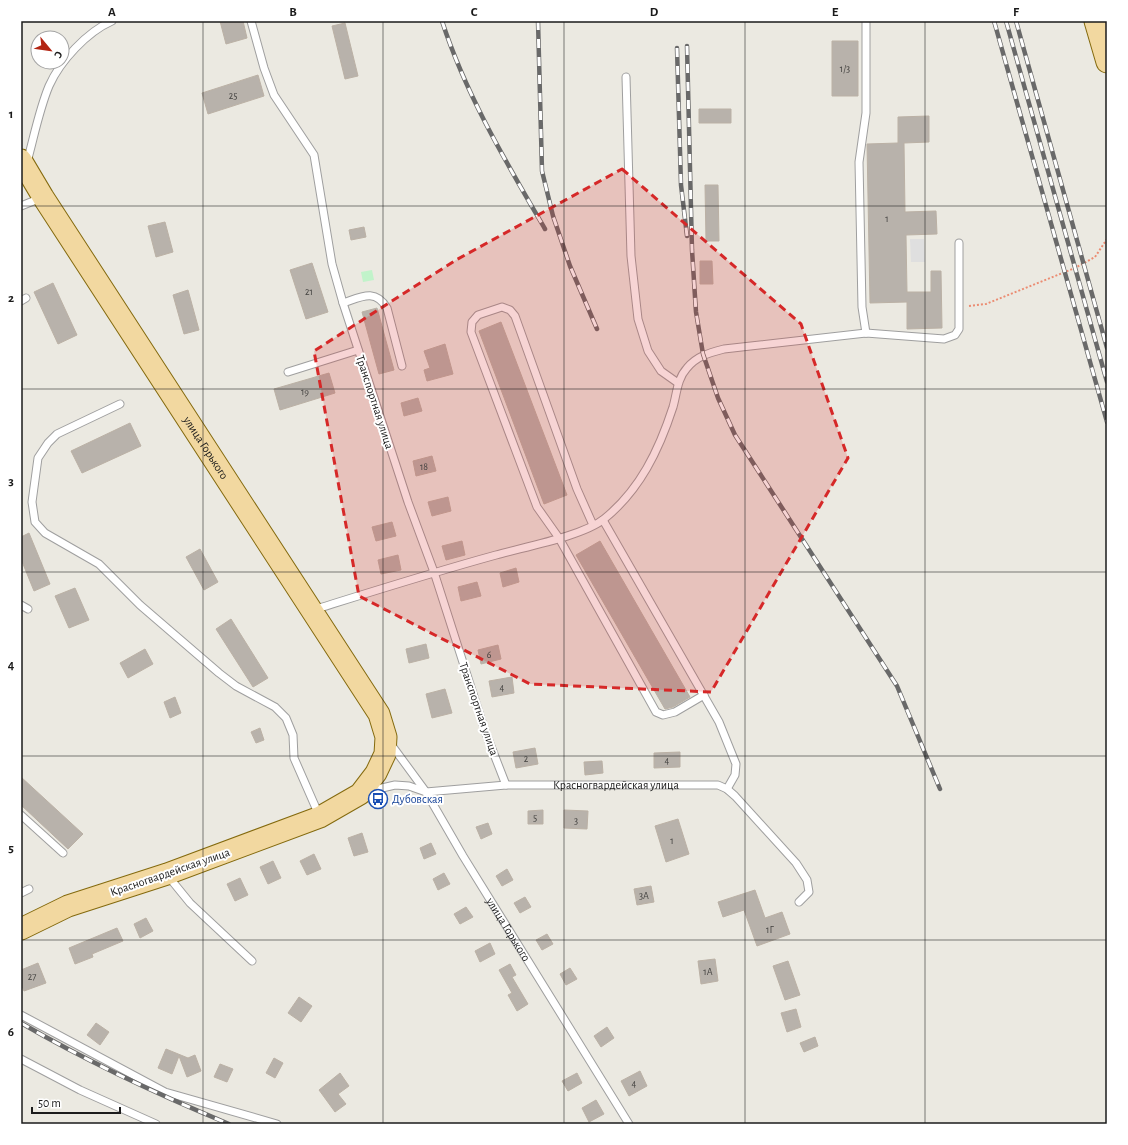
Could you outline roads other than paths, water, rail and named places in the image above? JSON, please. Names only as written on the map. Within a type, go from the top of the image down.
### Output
[{"type":"main road","points":[[1095,21],[1105,48]]},
{"type":"main road","name":"улица Горького","points":[[23,164],[43,197],[313,610],[378,714],[386,737],[385,754],[376,773],[360,794],[320,817]]},
{"type":"main road","name":"Красногвардейская улица","points":[[21,929],[68,906],[167,874],[320,817]]},
{"type":"lane","points":[[23,164],[50,84],[84,38],[100,26],[112,21]]},
{"type":"lane","name":"Транспортная улица","points":[[251,21],[264,68],[274,95],[314,155],[332,264],[343,303],[408,502],[434,572],[486,731],[506,785]]},
{"type":"lane","points":[[866,21],[866,112],[859,162],[862,307],[866,333]]},
{"type":"lane","points":[[626,78],[631,256],[638,319],[648,351],[661,371],[678,383]]},
{"type":"lane","points":[[21,206],[43,197]]},
{"type":"lane","points":[[313,610],[434,572],[559,538],[603,520],[628,497],[646,469],[661,441],[674,405],[678,383],[687,368],[703,354],[724,349],[866,333],[944,339],[950,338],[959,329],[959,243]]},
{"type":"lane","points":[[343,303],[368,295],[375,295],[384,303],[387,308],[402,366]]},
{"type":"lane","points":[[593,525],[577,489],[515,316],[510,310],[502,307],[478,315],[472,322],[471,332],[537,506],[559,538],[656,712],[663,715],[675,712],[704,695]]},
{"type":"lane","points":[[288,372],[358,350]]},
{"type":"lane","points":[[120,404],[57,434],[48,443],[38,458],[32,502],[35,522],[45,533],[99,564],[140,605],[218,673],[236,686],[275,708],[286,718],[293,735],[294,758],[320,817]]},
{"type":"lane","points":[[603,520],[719,722],[736,764],[735,775],[726,788],[777,841],[796,863],[807,880],[809,892],[799,902]]},
{"type":"lane","name":"улица Горького","points":[[386,737],[426,792],[629,1124]]},
{"type":"lane","name":"Красногвардейская улица","points":[[360,794],[395,785],[409,786],[426,792],[506,785],[718,785],[726,788]]},
{"type":"lane","points":[[21,815],[63,853]]},
{"type":"lane","points":[[167,874],[190,904],[252,961]]},
{"type":"lane","points":[[21,893],[29,889]]},
{"type":"lane","points":[[21,1015],[165,1092],[277,1124]]},
{"type":"lane","points":[[21,1059],[80,1090],[156,1124]]},
{"type":"railway","points":[[442,21],[475,102],[545,229]]},
{"type":"railway","points":[[538,21],[542,171],[553,216],[570,266],[597,329]]},
{"type":"railway","points":[[994,21],[1107,422]]},
{"type":"railway","points":[[1006,21],[1107,382]]},
{"type":"railway","points":[[1016,21],[1107,348]]},
{"type":"railway","points":[[687,46],[692,250],[696,312],[703,354],[718,398],[735,435],[897,686],[940,789]]},
{"type":"railway","points":[[677,48],[681,185],[687,236]]},
{"type":"railway","points":[[21,1023],[123,1077],[229,1124]]},
{"type":"place","name":"Дубовская","points":[[378,799]]}]
